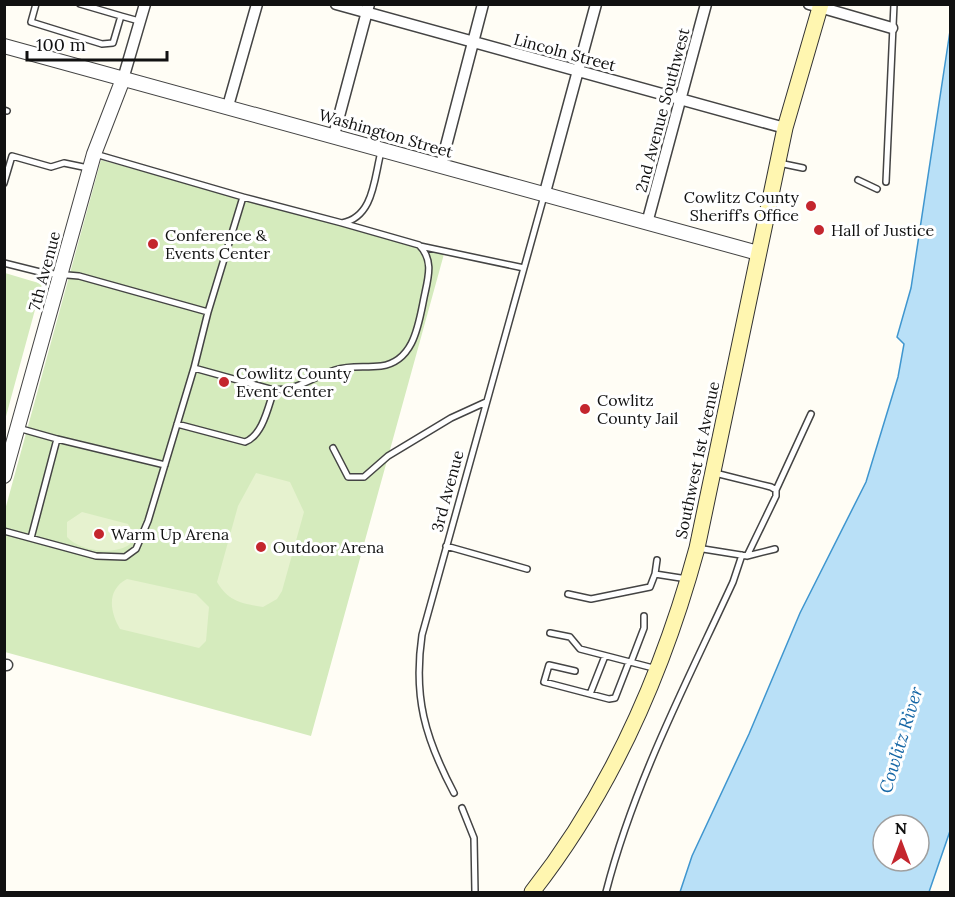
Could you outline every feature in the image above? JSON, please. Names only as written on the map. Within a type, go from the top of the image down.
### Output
[{"type":"main road","name":"Southwest 1st Avenue","points":[[532,892],[562,855],[614,768],[658,670],[688,579],[697,548],[778,163],[816,6]]},
{"type":"street","points":[[123,79],[145,4]]},
{"type":"street","points":[[228,106],[256,4]]},
{"type":"street","name":"Lincoln Street","points":[[336,4],[368,9],[474,43],[786,128]]},
{"type":"street","points":[[441,165],[483,4]]},
{"type":"street","points":[[544,196],[596,4]]},
{"type":"street","name":"2nd Avenue Southwest","points":[[647,223],[706,4]]},
{"type":"street","points":[[816,6],[892,28]]},
{"type":"street","points":[[334,135],[368,9]]},
{"type":"street","name":"Washington Street","points":[[4,46],[758,253]]},
{"type":"street","name":"7th Avenue","points":[[4,476],[89,168],[123,79]]},
{"type":"lane","points":[[36,4],[31,22],[102,44],[112,43],[120,16]]},
{"type":"lane","points":[[80,4],[140,21]]},
{"type":"lane","points":[[886,182],[894,4]]},
{"type":"lane","points":[[342,223],[353,221],[367,207],[382,149]]},
{"type":"lane","points":[[94,154],[419,246],[524,268]]},
{"type":"lane","points":[[4,183],[12,156],[51,167],[64,164],[89,168]]},
{"type":"lane","points":[[778,163],[803,168]]},
{"type":"lane","points":[[858,180],[878,189]]},
{"type":"lane","name":"3rd Avenue","points":[[454,793],[433,754],[424,726],[418,675],[422,635],[544,196]]},
{"type":"lane","points":[[4,531],[96,556],[125,557],[138,543],[165,465],[243,197]]},
{"type":"lane","points":[[194,368],[274,390],[297,388],[336,369],[382,366],[401,356],[416,334],[428,281],[429,261],[419,246]]},
{"type":"lane","points":[[4,263],[44,273],[79,276],[208,312]]},
{"type":"lane","points":[[177,424],[244,442],[253,439],[274,390]]},
{"type":"lane","points":[[333,448],[348,477],[364,477],[388,456],[451,418],[486,402]]},
{"type":"lane","points":[[606,892],[614,862],[650,759],[744,556],[776,496],[776,490],[811,414]]},
{"type":"lane","points":[[18,428],[165,465]]},
{"type":"lane","points":[[31,538],[57,439]]},
{"type":"lane","points":[[712,472],[776,490]]},
{"type":"lane","points":[[446,546],[527,569]]},
{"type":"lane","points":[[697,548],[744,556],[775,549]]},
{"type":"lane","points":[[568,594],[591,599],[650,587],[657,560]]},
{"type":"lane","points":[[655,574],[688,579]]},
{"type":"lane","points":[[575,671],[549,665],[544,682],[615,698],[644,628],[644,616]]},
{"type":"lane","points":[[550,633],[570,637],[580,649],[658,670]]},
{"type":"lane","points":[[590,694],[605,656]]},
{"type":"lane","points":[[462,808],[474,838],[475,892]]},
{"type":"green space","name":"Cowlitz County Event Center","points":[[101,160],[444,254],[311,736],[5,652],[5,510]]},
{"type":"green space","points":[[4,273],[42,284],[5,420]]},
{"type":"green space","name":"Outdoor Arena","points":[[256,473],[290,482],[304,512],[282,591],[277,599],[263,607],[231,598],[217,582],[238,506]]},
{"type":"green space","name":"Warm Up Arena","points":[[82,512],[128,524],[132,531],[130,544],[107,551],[88,549],[73,542],[67,537],[67,522]]},
{"type":"green space","points":[[127,579],[196,594],[209,607],[206,641],[199,648],[120,629],[114,616],[112,602],[116,589]]},
{"type":"water","name":"Cowlitz River","points":[[950,31],[950,831],[929,892],[680,892],[692,856],[749,734],[800,613],[866,482],[898,377],[904,344],[897,337],[911,288]]},
{"type":"place","name":"Cowlitz County Sheriff’s Office","points":[[811,206]]},
{"type":"place","name":"Hall of Justice","points":[[819,230]]},
{"type":"place","name":"Conference & Events Center","points":[[153,244]]},
{"type":"place","name":"Cowlitz County Event Center","points":[[224,382]]},
{"type":"place","name":"Cowlitz County Jail","points":[[585,409]]},
{"type":"place","name":"Warm Up Arena","points":[[99,534]]},
{"type":"place","name":"Outdoor Arena","points":[[261,547]]}]
